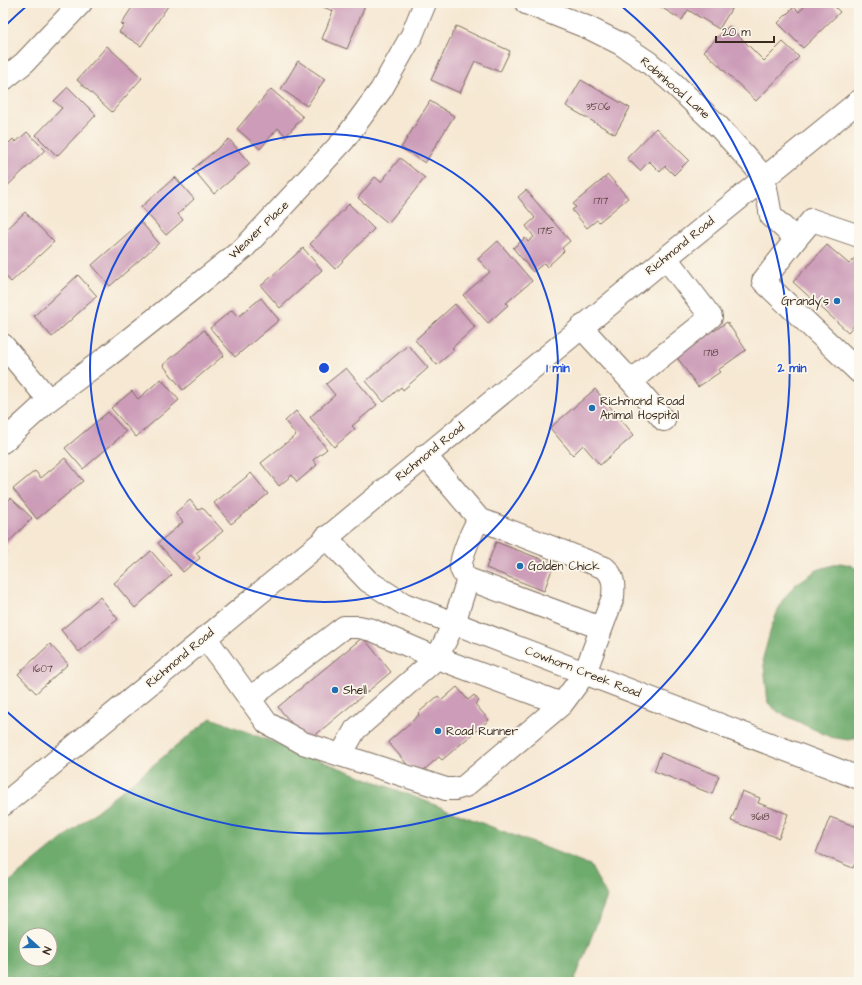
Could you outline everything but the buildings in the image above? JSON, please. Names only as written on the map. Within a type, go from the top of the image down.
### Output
[{"type":"street","points":[[3,80],[24,63],[81,3]]},
{"type":"street","name":"Weaver Place","points":[[3,442],[49,400],[108,356],[244,248],[344,140],[381,90],[412,35],[425,3]]},
{"type":"street","name":"Robinhood Lane","points":[[526,3],[589,28],[621,44],[648,62],[671,81],[719,128],[764,177]]},
{"type":"street","name":"Richmond Road","points":[[3,805],[425,455],[764,177],[859,102]]},
{"type":"street","points":[[764,177],[771,216],[796,239]]},
{"type":"street","points":[[859,236],[812,220],[763,281],[859,372]]},
{"type":"street","points":[[631,382],[711,317],[666,258]]},
{"type":"street","points":[[581,327],[664,420]]},
{"type":"street","points":[[3,345],[49,400]]},
{"type":"street","points":[[206,637],[267,723],[303,743],[446,789],[455,789],[465,786],[562,704],[585,673],[613,597],[614,586],[610,573],[605,568],[479,519],[425,455]]},
{"type":"street","points":[[479,519],[464,552],[461,568],[468,579],[601,628]]},
{"type":"street","name":"Cowhorn Creek Road","points":[[326,537],[368,581],[404,604],[859,778]]},
{"type":"street","points":[[341,755],[355,730],[437,658],[454,623],[468,579]]},
{"type":"street","points":[[249,699],[344,627],[359,627],[372,630],[437,658],[562,704]]},
{"type":"green space","points":[[840,563],[851,565],[859,571],[859,738],[848,740],[830,737],[778,712],[768,703],[763,658],[772,625],[782,601],[795,585],[817,570]]},
{"type":"green space","points":[[211,718],[590,865],[607,897],[574,982],[3,982],[3,887]]},
{"type":"place","name":"Grandy's","points":[[837,301]]},
{"type":"place","name":"Richmond Road Animal Hospital","points":[[592,408]]},
{"type":"place","name":"Golden Chick","points":[[520,566]]},
{"type":"place","name":"Shell","points":[[335,690]]},
{"type":"place","name":"Road Runner","points":[[438,731]]}]
